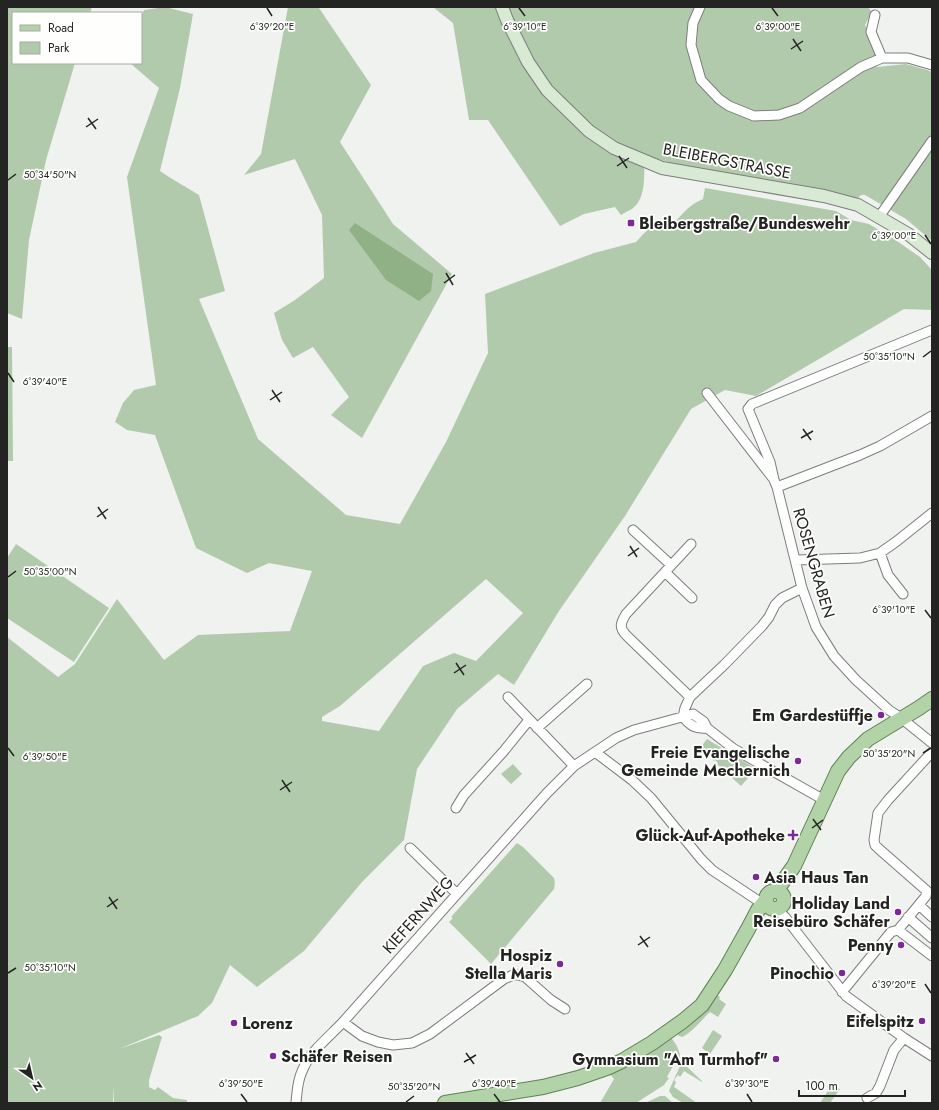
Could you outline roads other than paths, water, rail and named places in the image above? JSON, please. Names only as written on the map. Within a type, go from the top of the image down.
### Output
[{"type":"main road","points":[[445,1103],[543,1087],[572,1080],[607,1068],[635,1054],[670,1031],[702,1004],[725,970],[758,910],[768,905],[767,894],[772,891],[779,894],[794,866],[838,771],[849,757],[868,739],[919,708],[932,698]]},
{"type":"street","name":"BLEIBERGSTRASSE","points":[[502,7],[528,62],[547,90],[589,131],[614,148],[662,168],[824,196],[858,205],[908,234],[932,253]]},
{"type":"street","points":[[700,7],[693,22],[691,45],[701,80],[719,99],[729,106],[754,116],[779,116],[800,108],[861,67],[882,58],[908,58],[932,65]]},
{"type":"street","points":[[875,15],[871,32],[882,58]]},
{"type":"street","points":[[879,217],[932,141]]},
{"type":"street","name":"ROSENGRABEN","points":[[932,330],[752,404],[748,409],[770,462],[802,588],[816,627],[834,656],[856,680],[889,710],[932,743]]},
{"type":"street","name":"ROSENGRABEN","points":[[707,393],[776,483]]},
{"type":"street","points":[[776,483],[860,455],[880,446],[932,416]]},
{"type":"street","points":[[796,560],[860,558],[880,553],[932,513]]},
{"type":"street","points":[[633,530],[668,568],[692,598]]},
{"type":"street","points":[[690,697],[622,631],[621,627],[622,621],[626,614],[691,544]]},
{"type":"street","points":[[880,553],[888,575],[903,594]]},
{"type":"street","points":[[802,588],[782,598],[775,605],[769,617],[762,626],[690,697],[684,708],[683,717],[693,714],[704,722],[707,728],[734,749],[824,800]]},
{"type":"street","points":[[537,728],[587,684]]},
{"type":"street","points":[[508,697],[574,766]]},
{"type":"street","name":"KIEFERNWEG","points":[[296,1103],[298,1082],[303,1067],[309,1057],[343,1022],[547,793],[574,766],[616,738],[652,724],[683,717]]},
{"type":"street","points":[[456,808],[464,795],[503,752],[529,720]]},
{"type":"street","points":[[595,752],[632,780],[651,798],[701,859],[712,870],[757,900],[768,905],[784,917],[842,992],[850,1000],[932,1056]]},
{"type":"street","points":[[842,992],[892,932],[898,930],[928,896],[875,846],[874,840],[878,813],[932,752]]},
{"type":"street","points":[[410,848],[457,894]]},
{"type":"street","points":[[919,905],[932,917]]},
{"type":"street","points":[[908,917],[932,938]]},
{"type":"street","points":[[898,930],[932,956]]},
{"type":"street","points":[[343,1022],[362,1036],[378,1042],[393,1045],[412,1043],[430,1034],[504,979],[519,974],[525,977],[551,1000],[565,1009]]},
{"type":"street","points":[[867,1098],[876,1093],[894,1050],[904,1038]]},
{"type":"place","name":"Bleibergstraße/Bundeswehr","points":[[631,223]]},
{"type":"place","name":"Em Gardestüffje","points":[[881,715]]},
{"type":"place","name":"Freie Evangelische Gemeinde Mechernich","points":[[798,761]]},
{"type":"place","name":"Glück-Auf-Apotheke","points":[[793,835]]},
{"type":"place","name":"Asia Haus Tan","points":[[756,877]]},
{"type":"place","name":"Holiday Land Reisebüro Schäfer","points":[[898,912]]},
{"type":"place","name":"Penny","points":[[901,945]]},
{"type":"place","name":"Hospiz Stella Maris","points":[[560,964]]},
{"type":"place","name":"Pinochio","points":[[842,973]]},
{"type":"place","name":"Eifelspitz","points":[[922,1021]]},
{"type":"place","name":"Lorenz","points":[[234,1023]]},
{"type":"place","name":"Schäfer Reisen","points":[[273,1056]]},
{"type":"place","name":"Gymnasium \"Am Turmhof\"","points":[[776,1059]]}]
